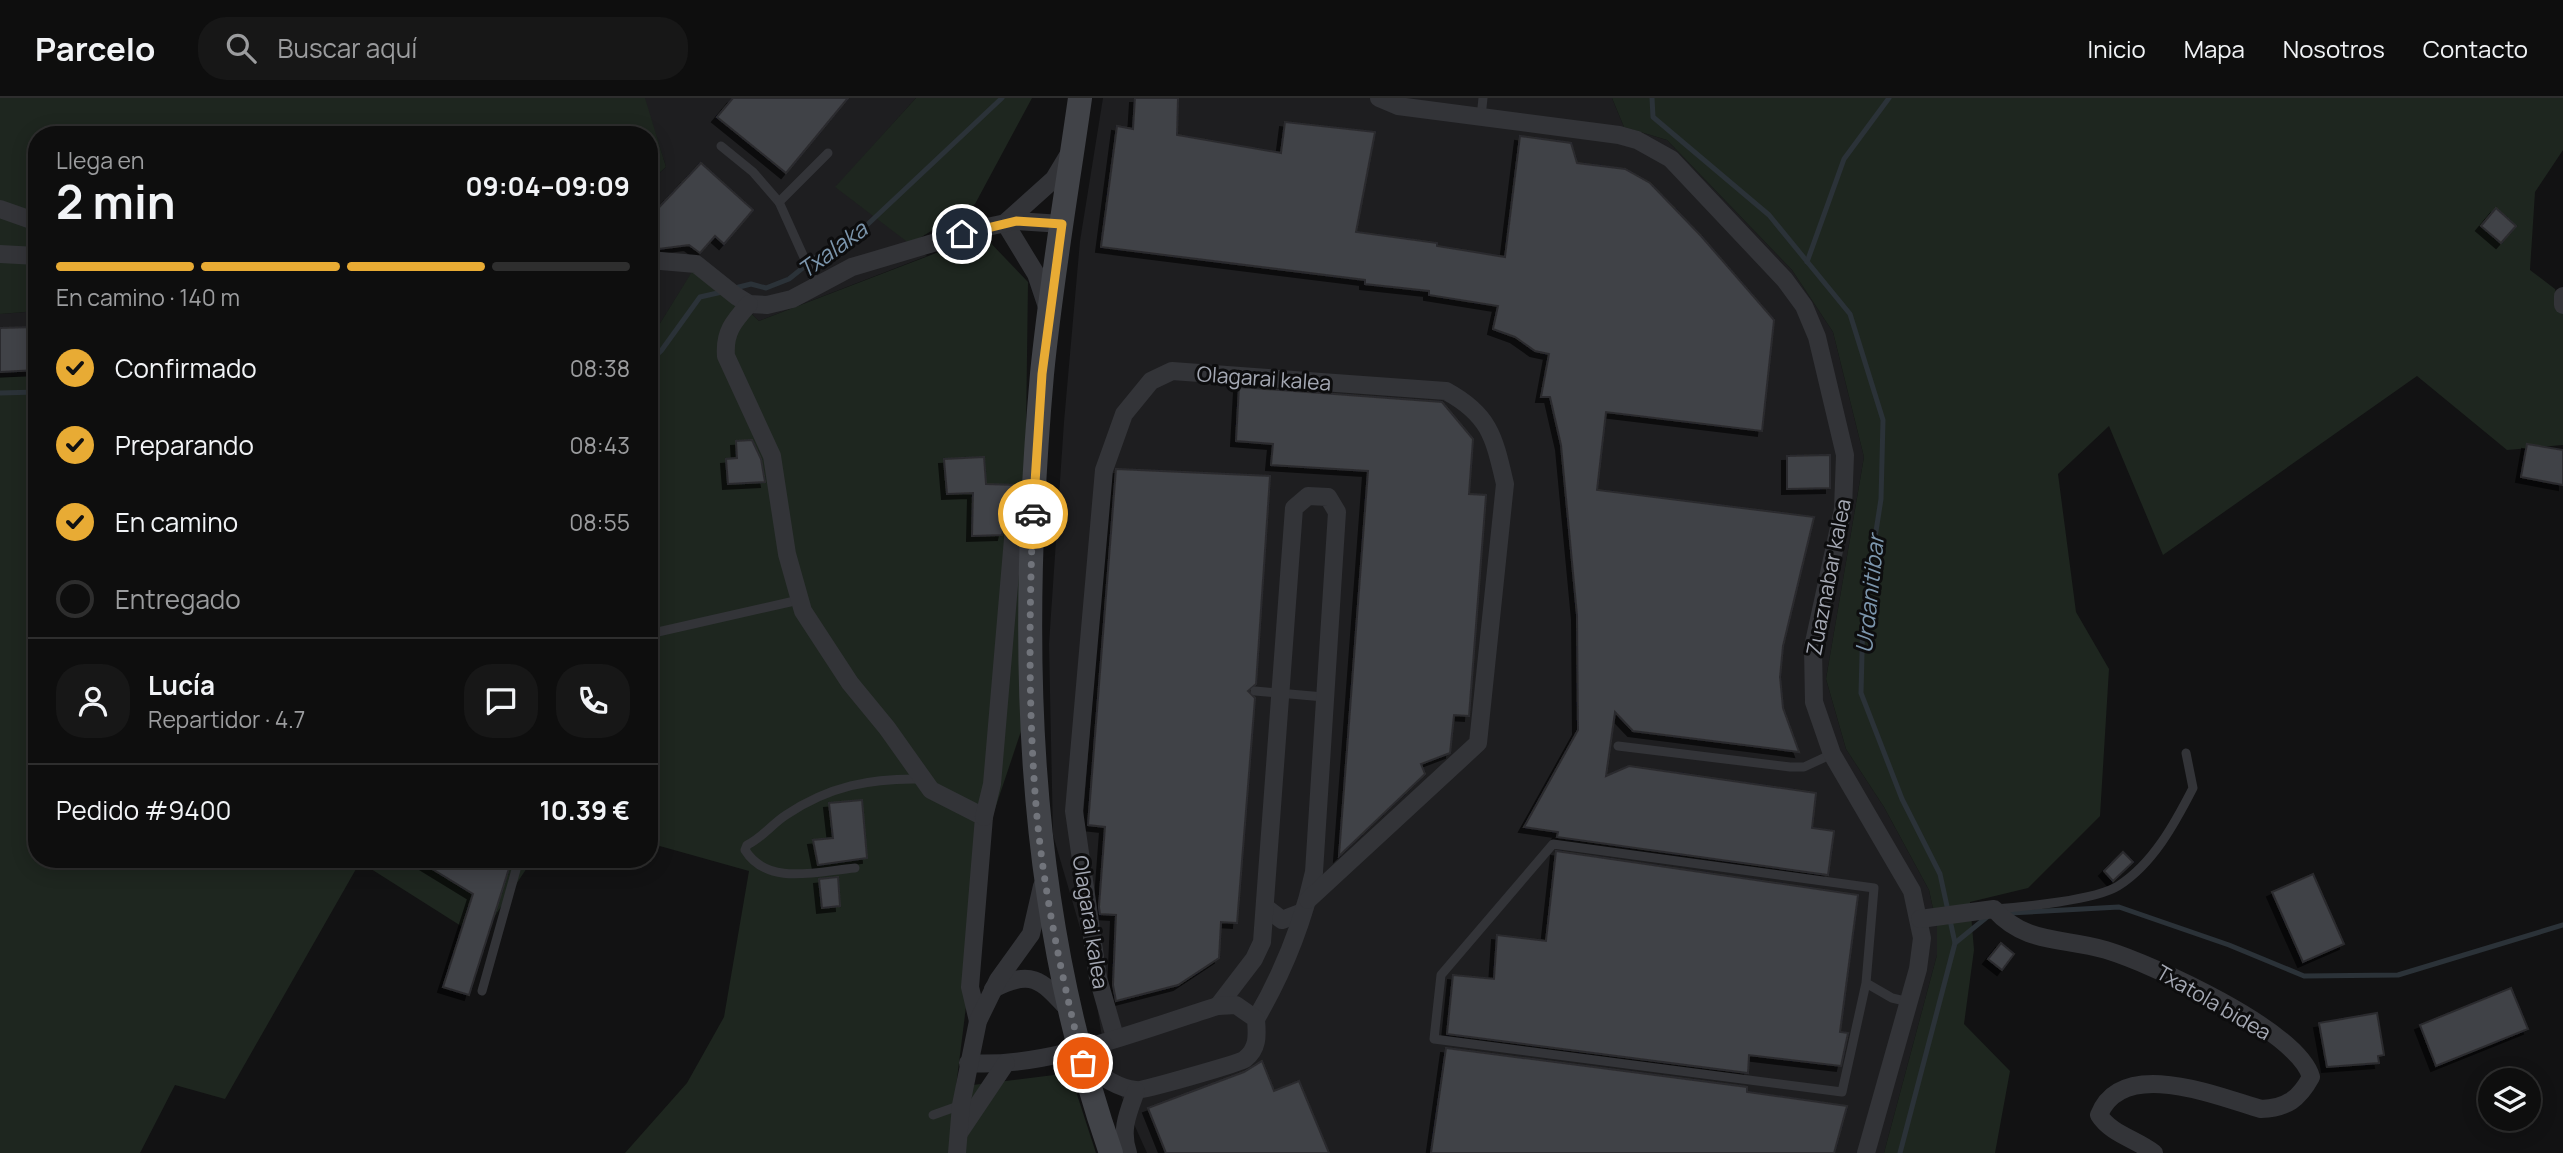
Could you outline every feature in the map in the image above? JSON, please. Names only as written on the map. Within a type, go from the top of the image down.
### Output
[{"type":"main road","points":[[1080,98],[1049,312],[1034,493],[1030,681],[1037,817],[1044,872],[1083,1063],[1111,1153]]},
{"type":"street","name":"Zuaznabar kalea","points":[[1379,98],[1398,106],[1482,106],[1619,135],[1655,148],[1686,171],[1804,306],[1817,337],[1845,465],[1843,509],[1811,665],[1814,702],[1832,754],[1928,918],[1909,1002],[1866,1153]]},
{"type":"street","points":[[1005,223],[1054,178],[1073,147]]},
{"type":"street","points":[[0,209],[28,219]]},
{"type":"street","points":[[658,261],[696,264],[720,280],[742,300],[767,305],[792,299],[813,278],[1005,223],[1041,221],[1062,224]]},
{"type":"street","points":[[1005,223],[1036,274],[1049,312]]},
{"type":"street","points":[[0,254],[28,256]]},
{"type":"street","points":[[2563,296],[2563,305]]},
{"type":"street","points":[[742,300],[729,328],[725,343],[726,356],[772,456],[787,554],[799,600],[837,664],[887,728],[921,779],[931,790],[984,817]]},
{"type":"street","name":"Olagarai kalea","points":[[1109,1040],[1074,811],[1091,694],[1104,470],[1124,414],[1151,381],[1172,371],[1446,391],[1472,405],[1495,442],[1505,484],[1478,743],[1306,906]]},
{"type":"street","points":[[978,1021],[970,987],[984,817],[992,784],[1014,527],[1023,495],[1034,493]]},
{"type":"street","name":"Olagarai kalea","points":[[1136,1091],[1224,1068],[1246,1059],[1258,1041],[1256,1019],[1270,994],[1306,906],[1314,872],[1337,512],[1328,497],[1308,496],[1294,508],[1262,943],[1254,959],[1218,1006]]},
{"type":"street","points":[[957,1153],[961,1105],[978,1021],[993,989],[1031,934],[1037,920],[1044,872]]},
{"type":"street","points":[[1265,907],[1282,920],[1306,906]]},
{"type":"street","points":[[1928,918],[1994,909]]},
{"type":"street","name":"Txatola bidea","points":[[1994,909],[2004,920],[2040,939],[2103,949],[2141,961],[2187,983],[2267,1030],[2308,1065],[2311,1077],[2295,1101],[2276,1108],[2261,1108],[2169,1084],[2138,1085],[2118,1092],[2103,1105],[2099,1115],[2107,1127],[2139,1141],[2154,1153]]},
{"type":"street","points":[[993,989],[1010,981],[1032,978],[1046,986],[1071,1012]]},
{"type":"street","points":[[968,1063],[1006,1063],[1047,1055],[1109,1040],[1218,1006],[1236,1005],[1256,1019]]},
{"type":"street","points":[[958,1134],[1006,1063]]},
{"type":"street","points":[[1083,1063],[1104,1078],[1136,1091],[1124,1124],[1124,1140],[1128,1153]]},
{"type":"lane","points":[[721,146],[753,172],[779,202],[813,278]]},
{"type":"lane","points":[[779,202],[828,153]]},
{"type":"lane","points":[[658,632],[799,600]]},
{"type":"lane","points":[[1255,691],[1324,697]]},
{"type":"lane","points":[[1618,746],[1790,767],[1804,767],[1832,754]]},
{"type":"lane","points":[[1994,909],[2084,897],[2117,887],[2141,866],[2170,831],[2193,788],[2186,753]]},
{"type":"lane","points":[[855,868],[777,874],[762,870],[745,850],[747,845],[784,816],[833,789],[886,778],[921,779]]},
{"type":"lane","points":[[1553,844],[1874,888],[1866,983],[1842,1092],[1434,1039],[1441,975],[1553,844]]},
{"type":"lane","points":[[482,990],[516,868]]},
{"type":"lane","points":[[1866,983],[1892,998],[1909,1002]]},
{"type":"lane","points":[[933,1115],[961,1105]]},
{"type":"shaded area","points":[[0,98],[645,98],[654,126],[28,126],[28,312],[0,314]]},
{"type":"shaded area","points":[[644,98],[916,98],[836,187],[927,256],[759,321],[698,263],[658,327],[658,174],[666,167],[658,142],[658,126],[653,126]]},
{"type":"shaded area","points":[[916,98],[1032,98],[975,204],[910,244],[835,187]]},
{"type":"shaded area","points":[[1103,98],[1612,98],[1624,127],[1667,140],[1792,270],[1833,332],[1864,457],[1826,679],[1846,749],[1884,807],[1929,890],[1937,927],[1937,955],[1884,1153],[1147,1153],[1106,1062],[1090,962],[1053,835],[1049,644],[1064,422],[1080,241]]},
{"type":"shaded area","points":[[1612,98],[2563,98],[2563,150],[2535,192],[2530,270],[2555,289],[2563,310],[2563,445],[2507,450],[2417,376],[2163,555],[2109,426],[2058,474],[2076,612],[2109,669],[2100,816],[2028,888],[1970,902],[1974,950],[1964,1024],[2010,1071],[1995,1153],[1884,1153],[1937,955],[1937,927],[1929,890],[1884,807],[1846,749],[1826,679],[1864,457],[1833,332],[1792,270],[1667,140],[1624,127]]},
{"type":"shaded area","points":[[658,141],[666,167],[658,174]]},
{"type":"shaded area","points":[[983,235],[1028,282],[1022,728],[988,830],[956,1087],[1070,1073],[1096,1153],[625,1153],[687,1083],[724,1017],[749,871],[658,846],[658,326],[698,262],[759,321]]},
{"type":"shaded area","points":[[28,312],[28,376],[0,377],[0,314]]},
{"type":"shaded area","points":[[28,376],[28,868],[357,868],[225,1099],[175,1085],[140,1153],[0,1153],[0,377]]},
{"type":"shaded area","points":[[369,868],[527,868],[480,938]]},
{"type":"building","points":[[733,98],[848,98],[786,173],[717,117]]},
{"type":"building","points":[[1135,98],[1178,98],[1177,135],[1281,153],[1285,122],[1375,132],[1356,232],[1437,243],[1437,246],[1505,257],[1520,136],[1571,143],[1577,163],[1625,169],[1650,183],[1701,236],[1774,320],[1762,431],[1606,412],[1597,490],[1814,517],[1783,646],[1780,677],[1783,708],[1799,752],[1633,731],[1615,712],[1606,776],[1629,766],[1816,793],[1812,828],[1834,831],[1828,875],[1557,837],[1558,832],[1524,827],[1578,730],[1577,615],[1561,445],[1550,397],[1541,397],[1549,354],[1535,351],[1515,337],[1493,329],[1498,306],[1429,295],[1429,291],[1365,284],[1365,280],[1101,247],[1117,126],[1133,129]]},
{"type":"building","points":[[701,163],[753,210],[724,244],[715,236],[700,253],[689,245],[658,249],[658,208]]},
{"type":"building","points":[[2496,208],[2516,226],[2501,243],[2481,226]]},
{"type":"building","points":[[28,327],[28,370],[0,372],[0,328]]},
{"type":"building","points":[[1239,387],[1442,402],[1473,439],[1469,494],[1486,495],[1469,716],[1454,715],[1450,753],[1421,764],[1425,774],[1339,856],[1368,471],[1271,465],[1273,444],[1236,441]]},
{"type":"building","points":[[752,440],[761,459],[765,482],[728,484],[726,459],[737,458],[736,441]]},
{"type":"building","points":[[2527,444],[2563,450],[2563,485],[2521,477]]},
{"type":"building","points":[[1830,455],[1830,488],[1787,489],[1787,456]]},
{"type":"building","points":[[984,457],[986,484],[1015,485],[1002,535],[972,536],[973,493],[947,494],[944,459]]},
{"type":"building","points":[[1116,469],[1270,476],[1256,684],[1248,691],[1255,698],[1237,923],[1221,922],[1219,958],[1178,985],[1116,1001],[1113,985],[1116,915],[1100,914],[1099,907],[1105,827],[1088,825]]},
{"type":"building","points":[[862,800],[867,858],[818,865],[813,840],[833,838],[829,803]]},
{"type":"building","points":[[1556,851],[1858,895],[1840,1032],[1848,1033],[1841,1066],[1749,1055],[1748,1073],[1447,1034],[1453,975],[1494,979],[1497,935],[1546,941]]},
{"type":"building","points":[[2123,852],[2133,862],[2113,881],[2104,871]]},
{"type":"building","points":[[431,868],[509,868],[469,995],[443,987],[473,894]]},
{"type":"building","points":[[2313,874],[2344,944],[2303,962],[2272,892]]},
{"type":"building","points":[[838,877],[840,906],[822,908],[819,879]]},
{"type":"building","points":[[2001,943],[2014,954],[2002,970],[1988,959]]},
{"type":"building","points":[[2511,988],[2528,1029],[2436,1066],[2420,1025]]},
{"type":"building","points":[[2377,1013],[2384,1055],[2378,1056],[2379,1063],[2327,1067],[2319,1023]]},
{"type":"building","points":[[1446,1048],[1747,1087],[1747,1092],[1847,1106],[1834,1153],[1431,1153]]},
{"type":"building","points":[[1262,1061],[1274,1091],[1299,1081],[1329,1153],[1166,1153],[1148,1108],[1244,1072]]},
{"type":"waterway","name":"Txalaka","points":[[735,288],[751,284],[766,288],[789,279],[820,254],[868,224],[1002,98]]},
{"type":"waterway","name":"Urdanitibar","points":[[1652,98],[1653,117],[1769,215],[1850,314],[1883,420],[1881,499],[1863,615],[1861,693],[1902,799],[1940,874],[1955,943],[1900,1153]]},
{"type":"waterway","points":[[1807,262],[1844,159],[1889,98]]},
{"type":"waterway","name":"Txalaka","points":[[658,354],[700,297],[722,292]]},
{"type":"waterway","name":"Txalaka","points":[[0,393],[28,392]]},
{"type":"waterway","points":[[2009,913],[2119,907],[2229,945],[2304,976],[2398,975],[2563,925]]},
{"type":"waterway","points":[[1955,943],[1987,917]]},
{"type":"way so far","points":[[1033,514],[1030,681],[1037,817],[1059,965],[1083,1063]]},
{"type":"route","points":[[962,234],[1016,221],[1062,224],[1042,374],[1033,514]]}]
